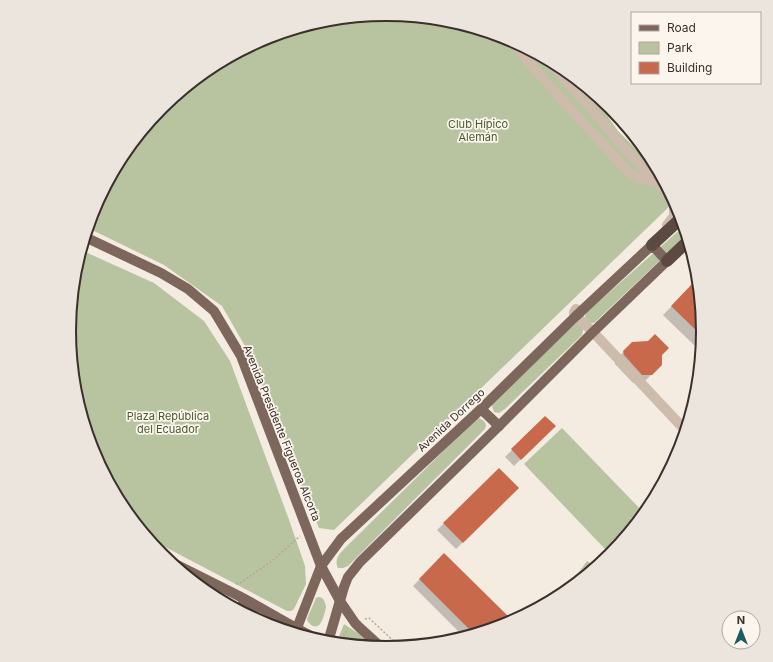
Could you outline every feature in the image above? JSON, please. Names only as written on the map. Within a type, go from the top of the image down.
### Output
[{"type":"highway","points":[[652,245],[677,222]]},
{"type":"highway","points":[[667,261],[684,245]]},
{"type":"main road","name":"Avenida Presidente Figueroa Alcorta","points":[[90,240],[177,282],[188,289],[214,312],[241,356],[321,566],[340,601],[360,628],[374,640]]},
{"type":"main road","name":"Avenida Dorrego","points":[[298,628],[321,566],[341,539],[481,409],[576,316],[652,245]]},
{"type":"main road","points":[[330,636],[348,577],[360,562],[667,261],[652,245]]},
{"type":"main road","points":[[481,409],[499,426]]},
{"type":"main road","points":[[193,573],[235,594],[282,623]]},
{"type":"main road","points":[[235,594],[249,609]]},
{"type":"lane","points":[[520,51],[629,173],[642,179],[656,182]]},
{"type":"lane","points":[[559,73],[625,149],[662,189]]},
{"type":"lane","points":[[674,215],[664,230],[574,312],[576,316],[593,332],[681,426]]},
{"type":"path","points":[[223,589],[242,582],[272,561],[307,530]]},
{"type":"path","points":[[369,618],[393,641]]},
{"type":"green space","name":"Club Hípico Alemán","points":[[386,21],[447,27],[486,37],[524,53],[542,63],[575,85],[602,109],[618,131],[644,159],[655,176],[670,206],[334,530],[319,528],[249,353],[222,306],[164,265],[93,231],[108,194],[118,176],[141,142],[167,112],[214,73],[249,53],[287,37],[326,27],[346,24]]},
{"type":"green space","points":[[680,230],[682,239],[594,323],[586,321],[586,313]]},
{"type":"green space","name":"Plaza República del Ecuador","points":[[87,253],[154,283],[204,321],[230,361],[305,566],[306,584],[294,609],[287,611],[163,546],[141,520],[118,486],[108,468],[93,431],[82,391],[79,371],[76,331],[77,311],[82,271]]},
{"type":"green space","points":[[576,323],[581,325],[583,330],[582,335],[505,409],[499,413],[494,412],[492,406],[494,400]]},
{"type":"green space","points":[[479,418],[484,421],[486,425],[485,429],[348,566],[338,568],[337,560],[343,550],[474,421]]},
{"type":"green space","points":[[562,428],[640,509],[620,535],[606,550],[524,464]]},
{"type":"green space","points":[[587,561],[591,564],[591,564],[576,576]]},
{"type":"green space","points":[[318,597],[323,599],[326,607],[320,624],[318,626],[314,626],[310,624],[307,619],[316,598]]},
{"type":"green space","points":[[344,624],[365,640],[346,638],[339,637]]},
{"type":"building","points":[[692,284],[696,311],[696,330],[671,306]]},
{"type":"building","points":[[655,334],[669,348],[662,355],[662,365],[652,375],[642,375],[624,355],[623,351],[632,342],[648,341]]},
{"type":"building","points":[[545,416],[556,426],[521,460],[511,449]]},
{"type":"building","points":[[499,468],[519,488],[463,543],[443,523]]},
{"type":"building","points":[[444,553],[508,616],[486,625],[469,629],[419,579]]}]
